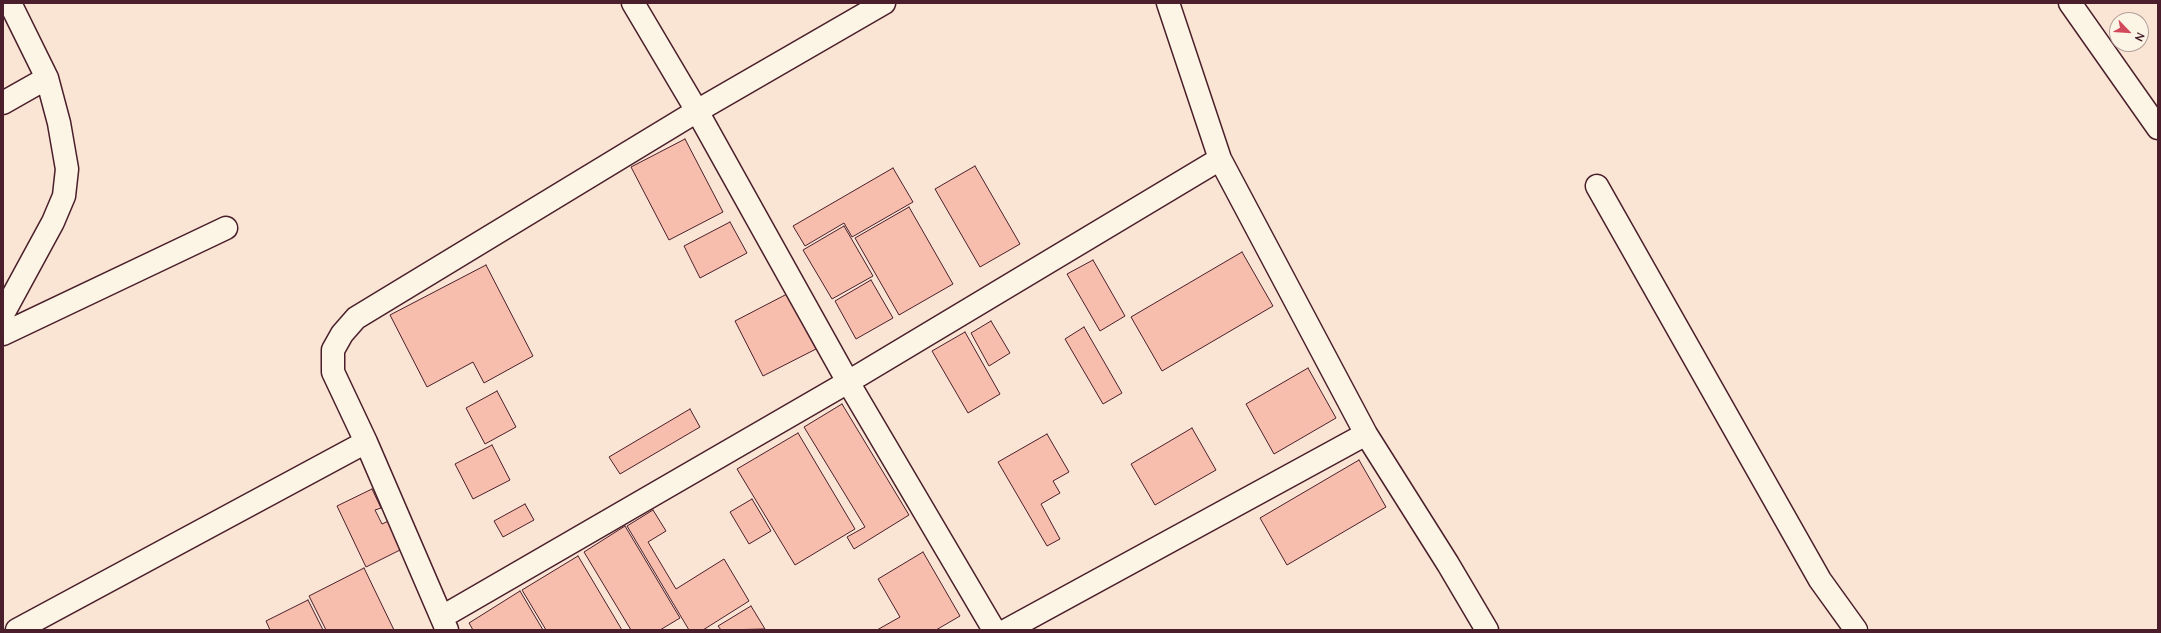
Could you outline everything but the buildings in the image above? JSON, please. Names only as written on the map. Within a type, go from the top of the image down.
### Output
[{"type":"street","points":[[3,314],[53,222],[64,196],[67,169],[59,123],[47,78],[10,3]]},
{"type":"street","points":[[633,3],[697,111],[848,382],[994,630]]},
{"type":"street","points":[[884,3],[697,111],[356,318],[342,334],[332,350],[333,372],[366,442],[445,623],[1220,159]]},
{"type":"street","points":[[1170,3],[1220,159],[1366,434],[1448,564],[1486,630]]},
{"type":"street","points":[[2070,3],[2158,128]]},
{"type":"street","points":[[3,103],[47,78]]},
{"type":"street","points":[[1598,186],[1820,580],[1856,630]]},
{"type":"street","points":[[3,334],[226,228]]},
{"type":"street","points":[[1007,630],[1366,434]]},
{"type":"street","points":[[17,630],[366,442]]}]
